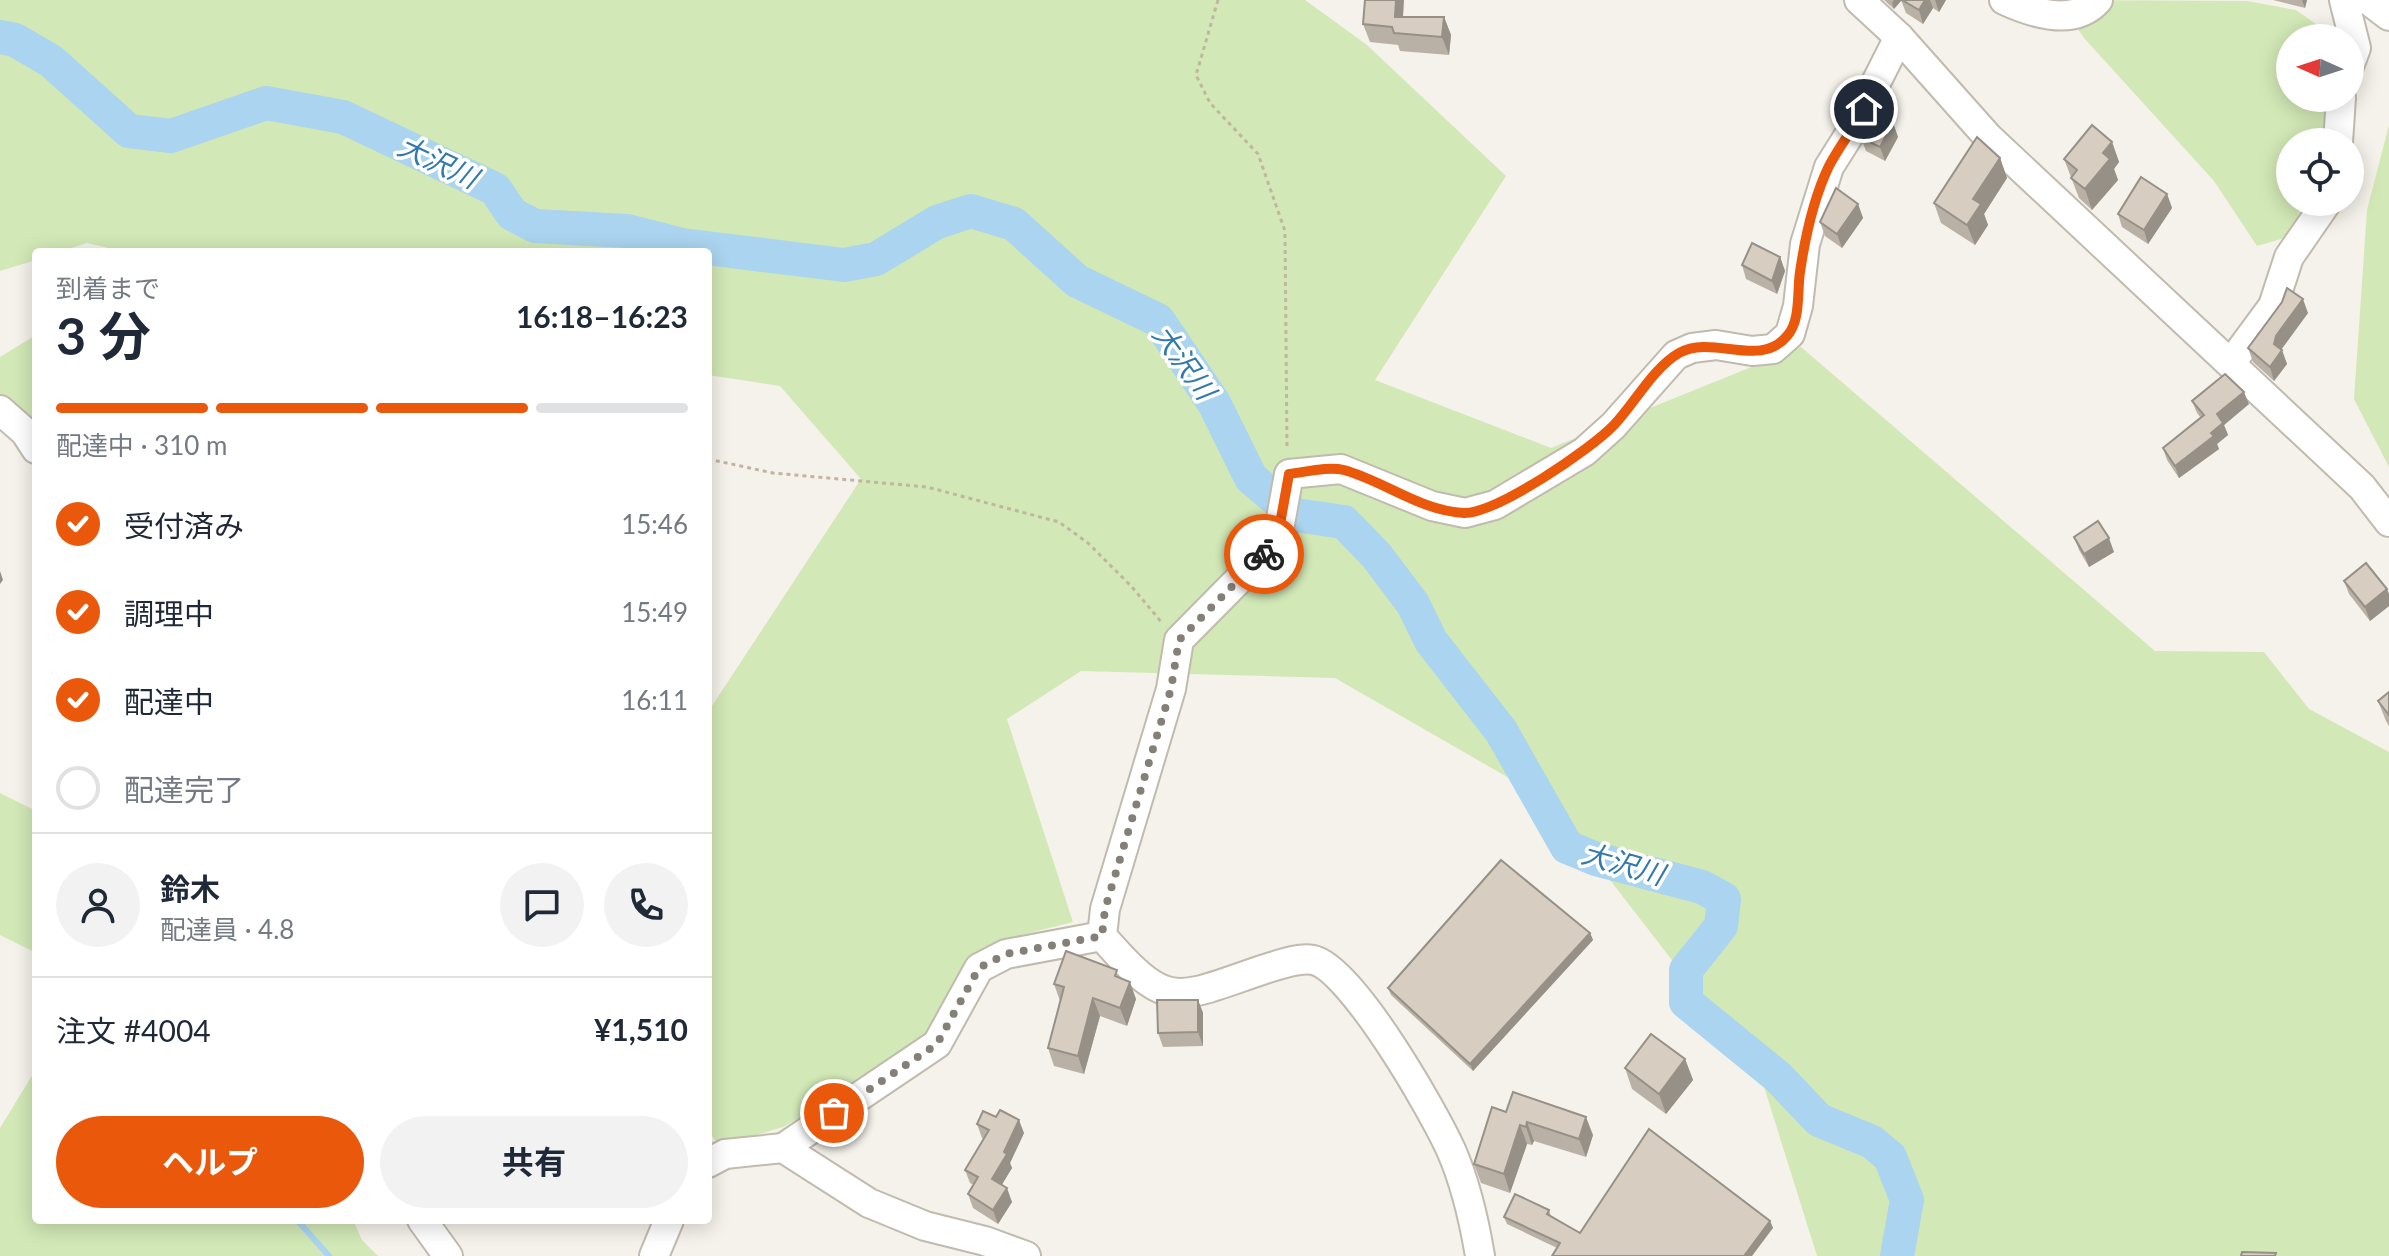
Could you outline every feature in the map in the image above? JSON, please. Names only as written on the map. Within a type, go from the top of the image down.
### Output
[{"type":"street","points":[[1859,0],[1899,37],[1988,137],[2231,363],[2278,413],[2362,487],[2389,522]]},
{"type":"street","points":[[2004,0],[2064,17],[2089,9],[2098,0]]},
{"type":"street","points":[[2344,0],[2350,24]]},
{"type":"street","points":[[2368,0],[2389,16]]},
{"type":"street","points":[[1480,1256],[1473,1213],[1451,1150],[1390,1042],[1338,975],[1314,960],[1288,962],[1189,995],[1165,992],[1134,973],[1102,936],[1105,909],[1171,689],[1179,640],[1269,549],[1280,524],[1289,474],[1341,469],[1432,506],[1465,513],[1495,505],[1584,452],[1613,426],[1676,355],[1692,348],[1716,345],[1752,351],[1773,349],[1790,334],[1798,306],[1805,244],[1829,167],[1851,132],[1899,37]]},
{"type":"street","points":[[2231,363],[2273,306],[2289,257],[2317,216]]},
{"type":"street","points":[[0,410],[25,432],[32,443]]},
{"type":"street","points":[[2362,487],[2389,498]]},
{"type":"street","points":[[712,1161],[725,1154],[783,1148],[937,1044],[979,968],[1006,954],[1102,936]]},
{"type":"street","points":[[783,1148],[869,1203],[925,1226],[985,1241],[1026,1256]]},
{"type":"street","points":[[425,1224],[448,1256]]},
{"type":"street","points":[[654,1256],[667,1224]]},
{"type":"path","points":[[1218,0],[1196,75],[1210,103],[1258,154],[1285,231],[1289,474]]},
{"type":"path","points":[[712,460],[773,473],[927,487],[1059,522],[1099,554],[1179,640]]},
{"type":"green space","points":[[0,0],[1305,0],[1367,45],[1506,176],[1375,380],[1551,448],[1801,347],[2155,651],[2264,652],[2309,709],[2389,752],[2389,1256],[1817,1256],[1760,1074],[1549,801],[1335,678],[1081,671],[1007,719],[1073,922],[997,941],[940,1039],[783,1127],[720,1146],[712,1136],[712,706],[861,479],[780,386],[712,376],[712,248],[108,248],[87,243],[71,248],[32,248],[32,261],[0,271]]},
{"type":"green space","points":[[2059,0],[2247,1],[2296,10],[2316,24],[2276,24],[2276,112],[2330,112],[2326,128],[2276,128],[2276,216],[2298,216],[2291,236],[2257,246],[2214,181],[2084,38]]},
{"type":"green space","points":[[2389,125],[2389,467],[2354,399],[2367,210]]},
{"type":"green space","points":[[32,337],[32,444],[0,402],[0,357]]},
{"type":"green space","points":[[0,793],[32,809],[32,951],[0,935]]},
{"type":"green space","points":[[32,1076],[32,1224],[355,1224],[362,1240],[378,1256],[0,1256],[0,1128]]},
{"type":"building","points":[[1365,0],[1396,0],[1395,17],[1444,17],[1442,37],[1394,33],[1392,27],[1363,24]]},
{"type":"building","points":[[1902,0],[1925,0],[1919,10]]},
{"type":"building","points":[[1875,113],[1893,123],[1880,147],[1861,138]]},
{"type":"building","points":[[2092,125],[2112,142],[2103,153],[2110,159],[2085,189],[2071,178],[2077,170],[2064,159]]},
{"type":"building","points":[[1977,137],[2000,158],[1973,199],[1981,204],[1967,225],[1934,203]]},
{"type":"building","points":[[2141,177],[2167,194],[2144,230],[2118,214]]},
{"type":"building","points":[[1836,188],[1858,204],[1837,234],[1820,222]]},
{"type":"building","points":[[1752,243],[1780,257],[1772,281],[1742,265]]},
{"type":"building","points":[[2287,288],[2303,299],[2276,336],[2274,344],[2282,350],[2270,367],[2248,348],[2282,302]]},
{"type":"building","points":[[2225,374],[2244,392],[2217,414],[2223,423],[2211,433],[2214,436],[2175,466],[2163,448],[2204,415],[2192,401]]},
{"type":"building","points":[[2098,521],[2109,538],[2084,554],[2074,537]]},
{"type":"building","points":[[2366,563],[2387,589],[2365,607],[2344,581]]},
{"type":"building","points":[[2389,692],[2389,715],[2378,701]]},
{"type":"building","points":[[1501,860],[1590,933],[1470,1064],[1388,988]]},
{"type":"building","points":[[1066,951],[1117,970],[1115,976],[1130,982],[1120,1008],[1093,998],[1078,1056],[1048,1048],[1064,987],[1054,984]]},
{"type":"building","points":[[1157,1000],[1198,1000],[1198,1032],[1158,1033]]},
{"type":"building","points":[[1651,1034],[1685,1059],[1659,1094],[1625,1068]]},
{"type":"building","points":[[1513,1092],[1586,1117],[1579,1139],[1527,1122],[1526,1127],[1520,1125],[1504,1174],[1474,1164],[1492,1107],[1506,1112]]},
{"type":"building","points":[[1000,1110],[1019,1120],[1004,1152],[1007,1154],[992,1179],[1007,1188],[993,1210],[968,1194],[978,1177],[965,1170],[989,1130],[977,1124],[983,1111],[996,1117]]},
{"type":"building","points":[[1649,1129],[1770,1221],[1744,1256],[1552,1256],[1560,1243],[1504,1217],[1515,1194],[1549,1210],[1547,1214],[1580,1233]]},
{"type":"building","points":[[2242,1252],[2276,1253],[2275,1256],[2241,1256]]},
{"type":"waterway","name":"大沢川","points":[[0,37],[15,40],[51,61],[129,131],[171,136],[266,103],[343,117],[495,189],[512,214],[535,226],[627,231],[706,248]]},
{"type":"waterway","name":"大沢川","points":[[712,249],[844,265],[876,259],[937,222],[971,211],[1014,224],[1077,281],[1158,320],[1214,403],[1251,478],[1295,515],[1344,522],[1376,555],[1413,604],[1431,641],[1501,731],[1567,847],[1596,859],[1702,887],[1724,899],[1721,926],[1686,970],[1686,1002],[1778,1077],[1819,1120],[1872,1142],[1890,1157],[1907,1200],[1897,1256]]},
{"type":"waterway","points":[[301,1224],[329,1256]]},
{"type":"way so far","points":[[834,1113],[937,1044],[979,968],[1006,954],[1102,936],[1105,909],[1171,689],[1179,640],[1264,554]]},
{"type":"route","points":[[1264,554],[1280,524],[1289,474],[1341,469],[1432,506],[1465,513],[1495,505],[1584,452],[1613,426],[1676,355],[1692,348],[1716,345],[1752,351],[1773,349],[1790,334],[1798,306],[1805,244],[1829,167],[1864,109]]}]
